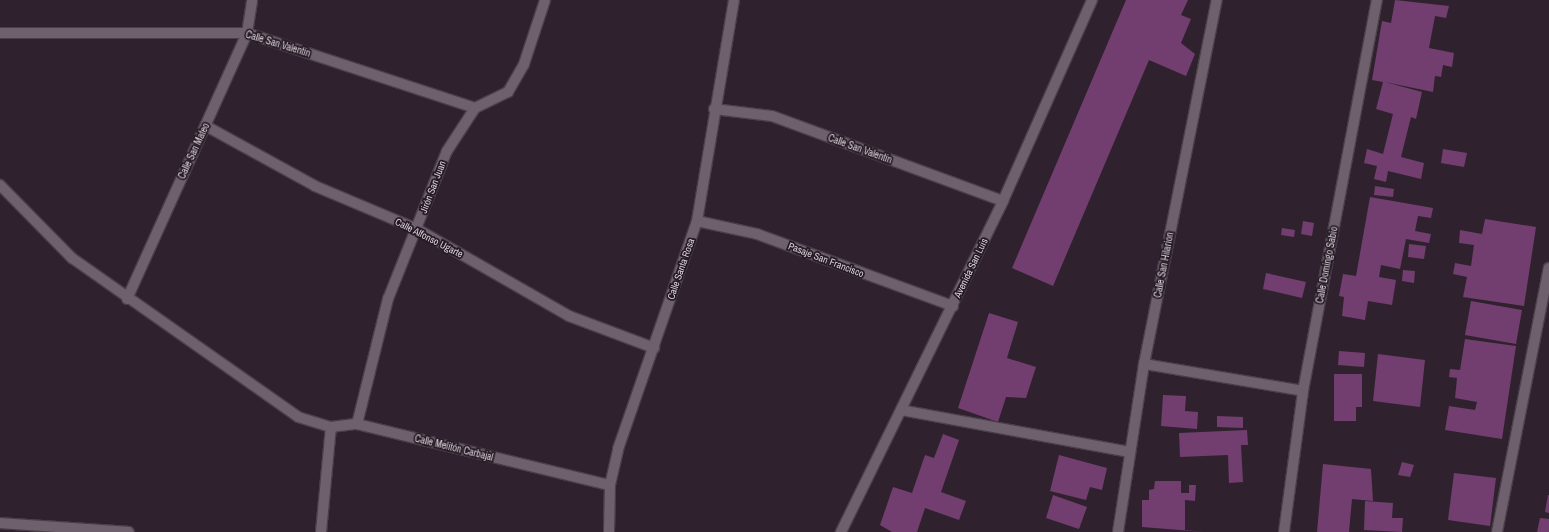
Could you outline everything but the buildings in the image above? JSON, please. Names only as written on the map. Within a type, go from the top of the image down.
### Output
[{"type":"street","name":"Calle San Mateo","points":[[127,299],[247,33],[252,0]]},
{"type":"street","points":[[475,108],[508,92],[524,64],[545,0]]},
{"type":"street","name":"Calle Santa Rosa","points":[[609,532],[610,485],[697,221],[714,109],[734,0]]},
{"type":"street","name":"Avenida San Luis","points":[[841,532],[1003,202],[1092,0]]},
{"type":"street","name":"Calle San Hilarion","points":[[1118,532],[1144,364],[1217,0]]},
{"type":"street","name":"Calle Domingo Sabio","points":[[1284,532],[1303,391],[1377,0]]},
{"type":"street","name":"Calle San Valentín","points":[[0,33],[247,33],[475,108]]},
{"type":"street","name":"Jirón San Juan","points":[[358,424],[388,299],[447,151],[475,108]]},
{"type":"street","name":"Calle San Valentín","points":[[714,109],[772,116],[1003,202]]},
{"type":"street","name":"Calle Alfonso Ugarte","points":[[206,126],[315,186],[416,229],[569,316],[654,348]]},
{"type":"street","name":"Calle Melitón Carbajal","points":[[0,185],[72,258],[127,299],[298,417],[331,426],[358,424],[610,485]]},
{"type":"street","name":"Pasaje San Francisco","points":[[697,221],[757,234],[953,306]]},
{"type":"street","points":[[1497,532],[1549,268]]},
{"type":"street","points":[[1144,364],[1303,391]]},
{"type":"street","points":[[901,410],[1130,452]]},
{"type":"street","points":[[321,532],[331,426]]},
{"type":"street","points":[[0,523],[128,532]]}]
